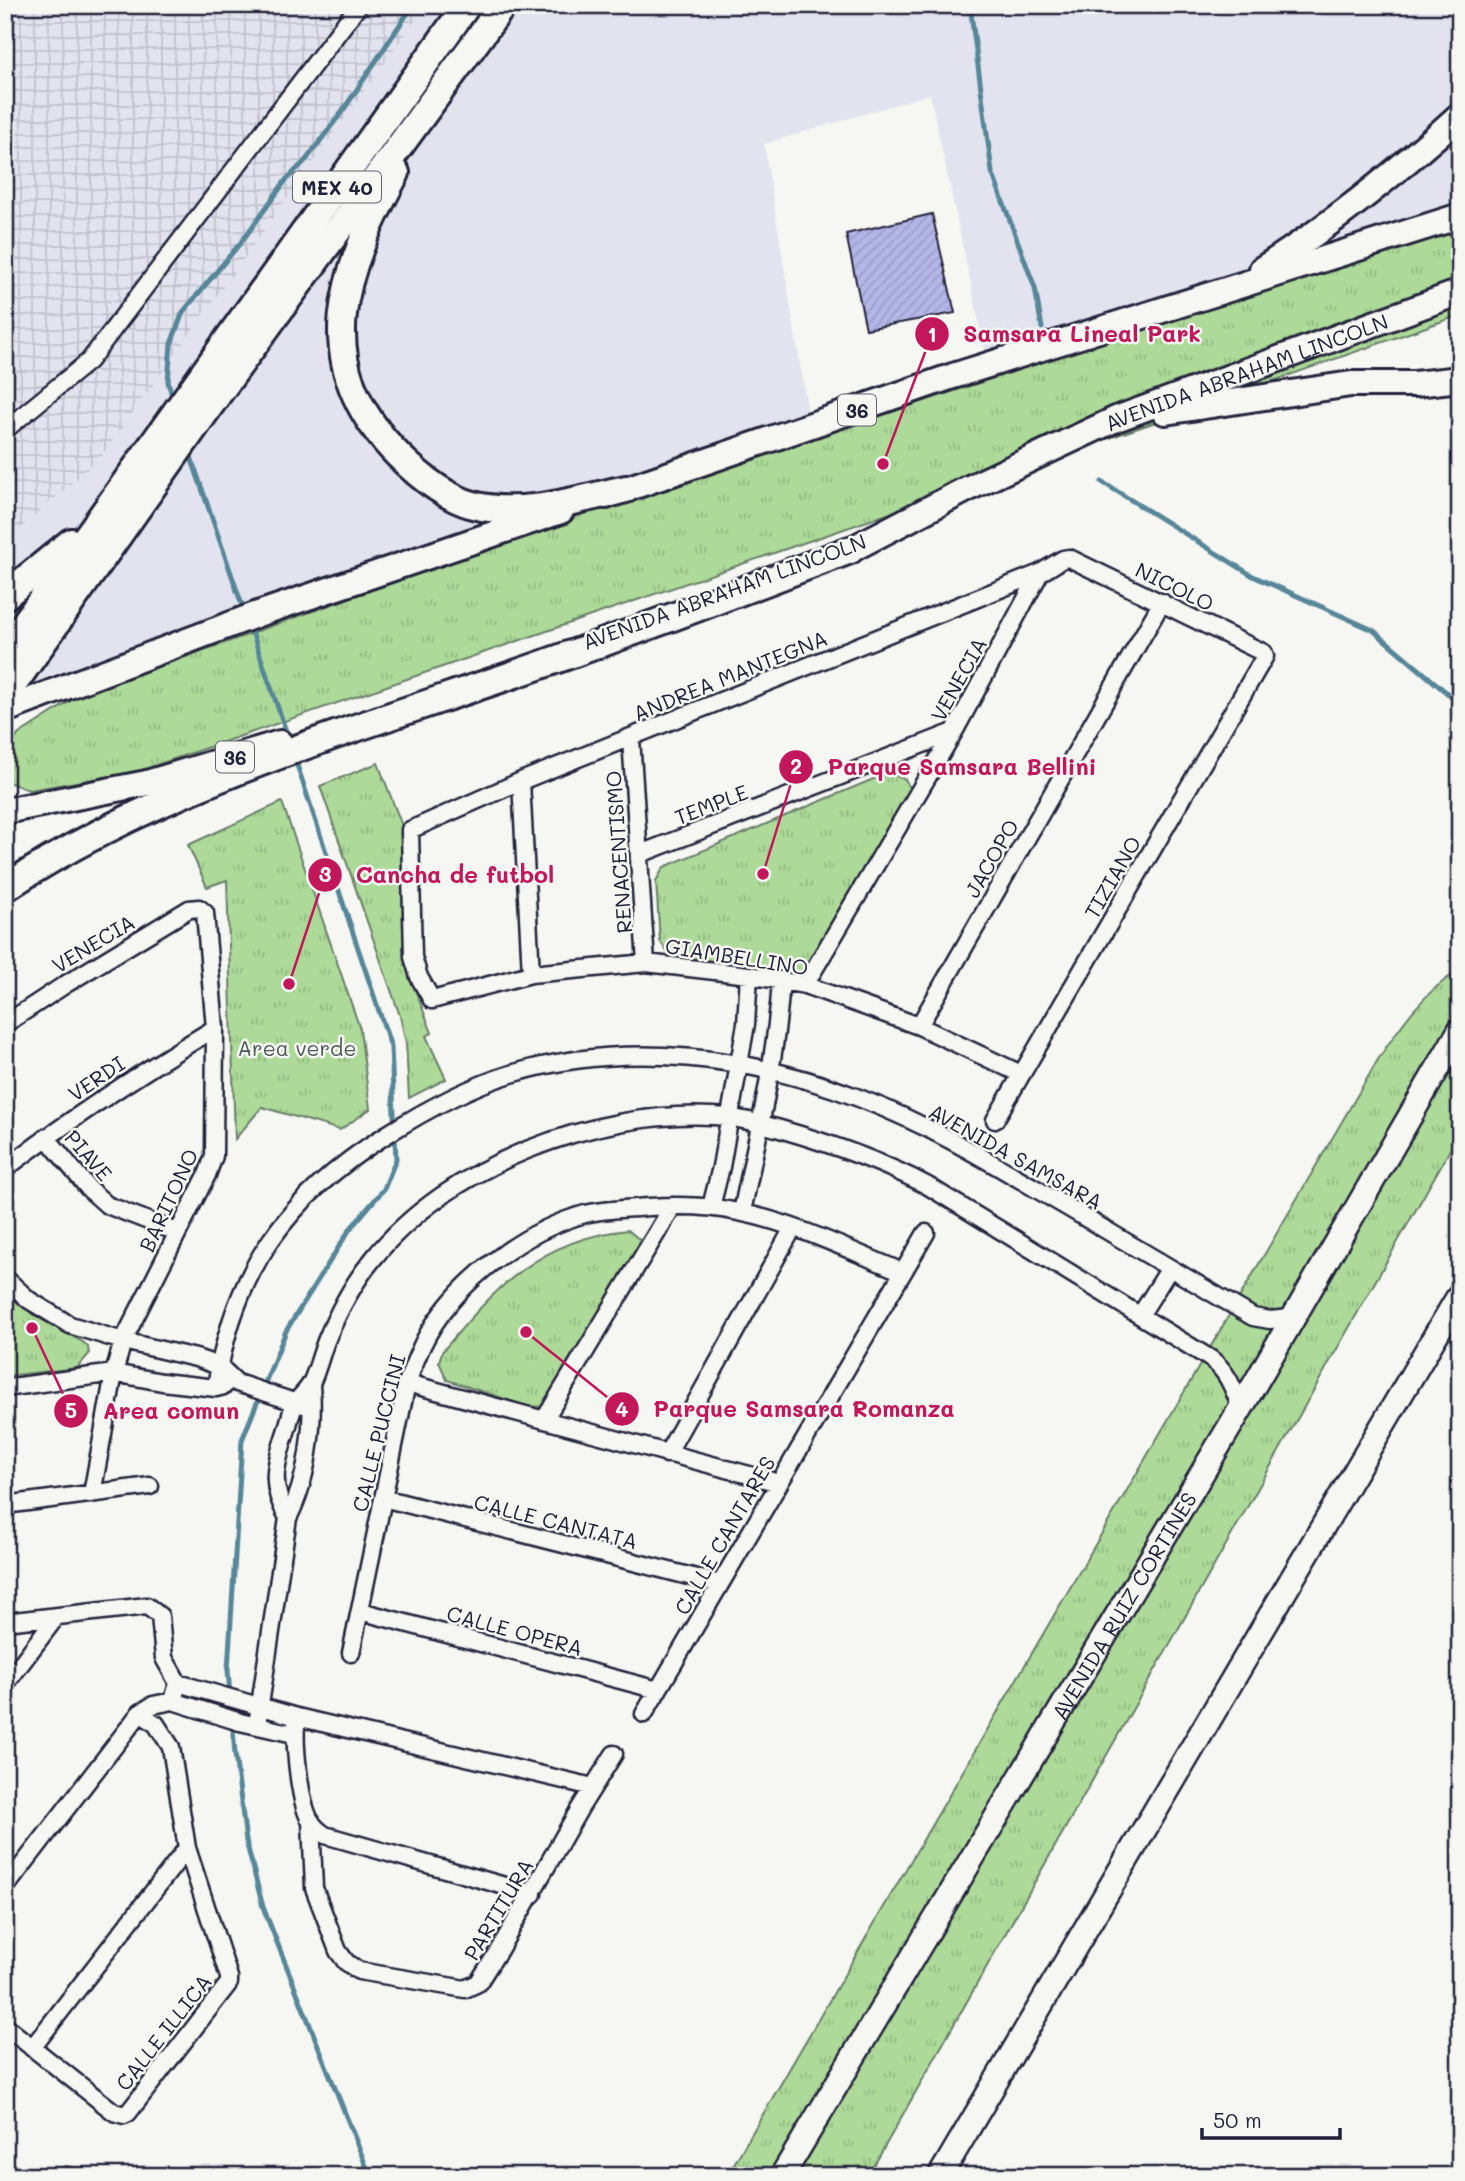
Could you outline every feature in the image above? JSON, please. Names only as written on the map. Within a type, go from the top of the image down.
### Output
[{"type":"highway","name":"MEX 40","points":[[5,651],[467,5]]},
{"type":"highway","name":"MEX 40","points":[[6,705],[218,394],[503,5]]},
{"type":"highway","points":[[442,87],[366,232],[342,303],[342,340],[348,374],[362,407],[386,442],[413,470],[437,488],[473,505],[531,509],[626,489]]},
{"type":"highway","points":[[5,596],[68,545],[117,496]]},
{"type":"highway","points":[[5,888],[114,826],[276,756],[586,650],[850,550]]},
{"type":"main road","points":[[1231,289],[1306,240],[1412,158],[1460,115]]},
{"type":"main road","name":"36","points":[[6,705],[258,614],[953,376],[1460,216]]},
{"type":"main road","name":"AVENIDA ABRAHAM LINCOLN","points":[[5,811],[147,783],[324,730],[850,550],[969,488],[1116,419],[1460,292]]},
{"type":"main road","points":[[1116,419],[1351,384],[1415,384],[1460,379]]},
{"type":"main road","name":"AVENIDA RUIZ CORTINES","points":[[782,2176],[1241,1408],[1460,1030]]},
{"type":"main road","points":[[940,2176],[1460,1294]]},
{"type":"street","points":[[5,430],[89,361],[359,5]]},
{"type":"street","name":"NICOLO","points":[[1063,559],[1069,558],[1264,653],[1265,656]]},
{"type":"street","name":"ANDREA MANTEGNA","points":[[433,1000],[419,977],[413,957],[411,828],[521,781],[1040,573],[1063,559]]},
{"type":"street","name":"VENECIA","points":[[805,985],[954,732],[1040,573]]},
{"type":"street","name":"JACOPO","points":[[919,1026],[1162,603]]},
{"type":"street","name":"TIZIANO","points":[[995,1120],[1265,656]]},
{"type":"street","name":"TEMPLE","points":[[640,855],[954,732]]},
{"type":"street","name":"RENACENTISMO","points":[[631,738],[646,963]]},
{"type":"street","points":[[521,781],[531,974]]},
{"type":"street","name":"VENECIA","points":[[5,1024],[189,909],[199,908],[205,914]]},
{"type":"street","name":"BARITONO","points":[[92,1494],[114,1373],[123,1341],[208,1175],[214,1156],[215,1028],[205,914]]},
{"type":"street","name":"GIAMBELLINO","points":[[433,1000],[531,974],[646,963],[749,975],[805,985],[919,1026],[1021,1074]]},
{"type":"street","points":[[711,1206],[746,1024],[749,975]]},
{"type":"street","points":[[742,1212],[771,1070],[781,980]]},
{"type":"street","name":"VERDI","points":[[5,1169],[129,1080],[215,1028]]},
{"type":"street","name":"AVENIDA SAMSARA","points":[[216,1388],[225,1340],[242,1290],[260,1255],[283,1223],[318,1184],[360,1151],[391,1132],[488,1083],[513,1074],[596,1058],[673,1057],[738,1063],[771,1070],[859,1098],[961,1145],[1252,1317],[1270,1320],[1291,1318]]},
{"type":"street","points":[[288,1518],[280,1504],[275,1474],[278,1458],[296,1403],[311,1384],[340,1312],[373,1258],[413,1220],[467,1180],[518,1152],[590,1129],[642,1119],[678,1116],[730,1117],[832,1145],[896,1169],[1141,1314],[1219,1366],[1231,1382],[1241,1408]]},
{"type":"street","name":"PIAVE","points":[[46,1137],[89,1189],[107,1205],[177,1232]]},
{"type":"street","points":[[544,1420],[673,1206]]},
{"type":"street","name":"CALLE PUCCINI","points":[[351,1653],[407,1383],[418,1353],[442,1315],[474,1279],[500,1258],[534,1235],[587,1214],[610,1210],[711,1206],[742,1212],[793,1228],[903,1272]]},
{"type":"street","points":[[667,1454],[793,1228]]},
{"type":"street","name":"CALLE CANTARES","points":[[644,1714],[926,1233]]},
{"type":"street","points":[[1141,1314],[1170,1268]]},
{"type":"street","points":[[5,1278],[36,1305],[70,1325],[123,1341],[171,1350],[219,1366],[237,1383],[313,1408]]},
{"type":"street","points":[[5,1388],[114,1373],[216,1388],[237,1383]]},
{"type":"street","points":[[407,1383],[779,1483]]},
{"type":"street","points":[[257,1725],[288,1518],[304,1476],[313,1408],[311,1384]]},
{"type":"street","points":[[5,1505],[150,1486]]},
{"type":"street","name":"CALLE CANTATA","points":[[383,1498],[720,1584]]},
{"type":"street","points":[[5,1622],[147,1606],[160,1616],[164,1658],[178,1683],[173,1701]]},
{"type":"street","name":"CALLE OPERA","points":[[360,1611],[658,1690]]},
{"type":"street","points":[[5,1685],[56,1617]]},
{"type":"street","points":[[178,1683],[297,1717],[593,1787]]},
{"type":"street","points":[[5,1888],[140,1713],[153,1704],[173,1701],[240,1722],[294,1734]]},
{"type":"street","points":[[5,2026],[32,2048],[187,1848],[171,1747],[156,1724],[140,1713]]},
{"type":"street","points":[[297,1717],[294,1734],[305,1808],[311,1821],[326,1835],[533,1894]]},
{"type":"street","name":"PARTITURA","points":[[311,1821],[314,1888],[338,1951],[346,1962],[359,1971],[465,1989],[473,1986],[499,1950],[614,1754]]},
{"type":"street","name":"CALLE ILLICA","points":[[32,2048],[114,2112],[124,2115],[228,1986],[229,1977],[187,1848]]},
{"type":"shaded area","points":[[5,5],[1460,5],[1460,205],[988,364],[930,94],[764,144],[809,419],[5,696]]},
{"type":"shaded area","points":[[5,5],[426,5],[101,457],[5,542]]},
{"type":"green space","points":[[1460,224],[1460,315],[136,772],[29,790],[5,781],[5,752],[19,734],[80,695],[586,513]]},
{"type":"green space","points":[[378,763],[402,826],[413,979],[432,1033],[426,1036],[446,1079],[409,1098],[406,1043],[400,1016],[320,786]]},
{"type":"green space","points":[[892,774],[905,779],[911,790],[809,969],[791,974],[670,956],[660,941],[656,881],[664,867],[883,775]]},
{"type":"green space","name":"Area verde","points":[[282,802],[360,1029],[370,1109],[340,1130],[262,1107],[235,1139],[227,880],[207,887],[188,845]]},
{"type":"green space","points":[[1460,970],[1460,1132],[868,2176],[727,2176],[1379,1058],[1425,998]]},
{"type":"green space","points":[[628,1230],[640,1240],[641,1248],[543,1407],[527,1406],[447,1380],[439,1362],[442,1352],[481,1307],[522,1270],[569,1244],[597,1235]]},
{"type":"green space","points":[[5,1288],[33,1315],[88,1347],[89,1354],[77,1368],[5,1376]]},
{"type":"building","points":[[932,214],[955,313],[866,329],[846,234]]},
{"type":"waterway","points":[[174,402],[168,382],[171,344],[183,312],[242,241],[286,180],[306,160],[344,109],[413,5]]},
{"type":"waterway","points":[[970,5],[992,172],[1035,288],[1042,328]]},
{"type":"waterway","points":[[189,451],[244,611]]},
{"type":"waterway","points":[[1102,482],[1253,576],[1373,630],[1460,704]]},
{"type":"waterway","points":[[249,623],[289,740]]},
{"type":"waterway","points":[[295,759],[391,1047],[396,1159],[384,1189],[350,1229],[286,1331],[242,1440],[228,1670],[246,1841],[263,1907],[370,2176]]},
{"type":"place","name":"Samsara Lineal Park","points":[[883,464]]},
{"type":"place","name":"Parque Samsara Bellini","points":[[763,874]]},
{"type":"place","name":"Cancha de futbol","points":[[289,984]]},
{"type":"place","name":"Area comun","points":[[32,1328]]},
{"type":"place","name":"Parque Samsara Romanza","points":[[526,1332]]}]
